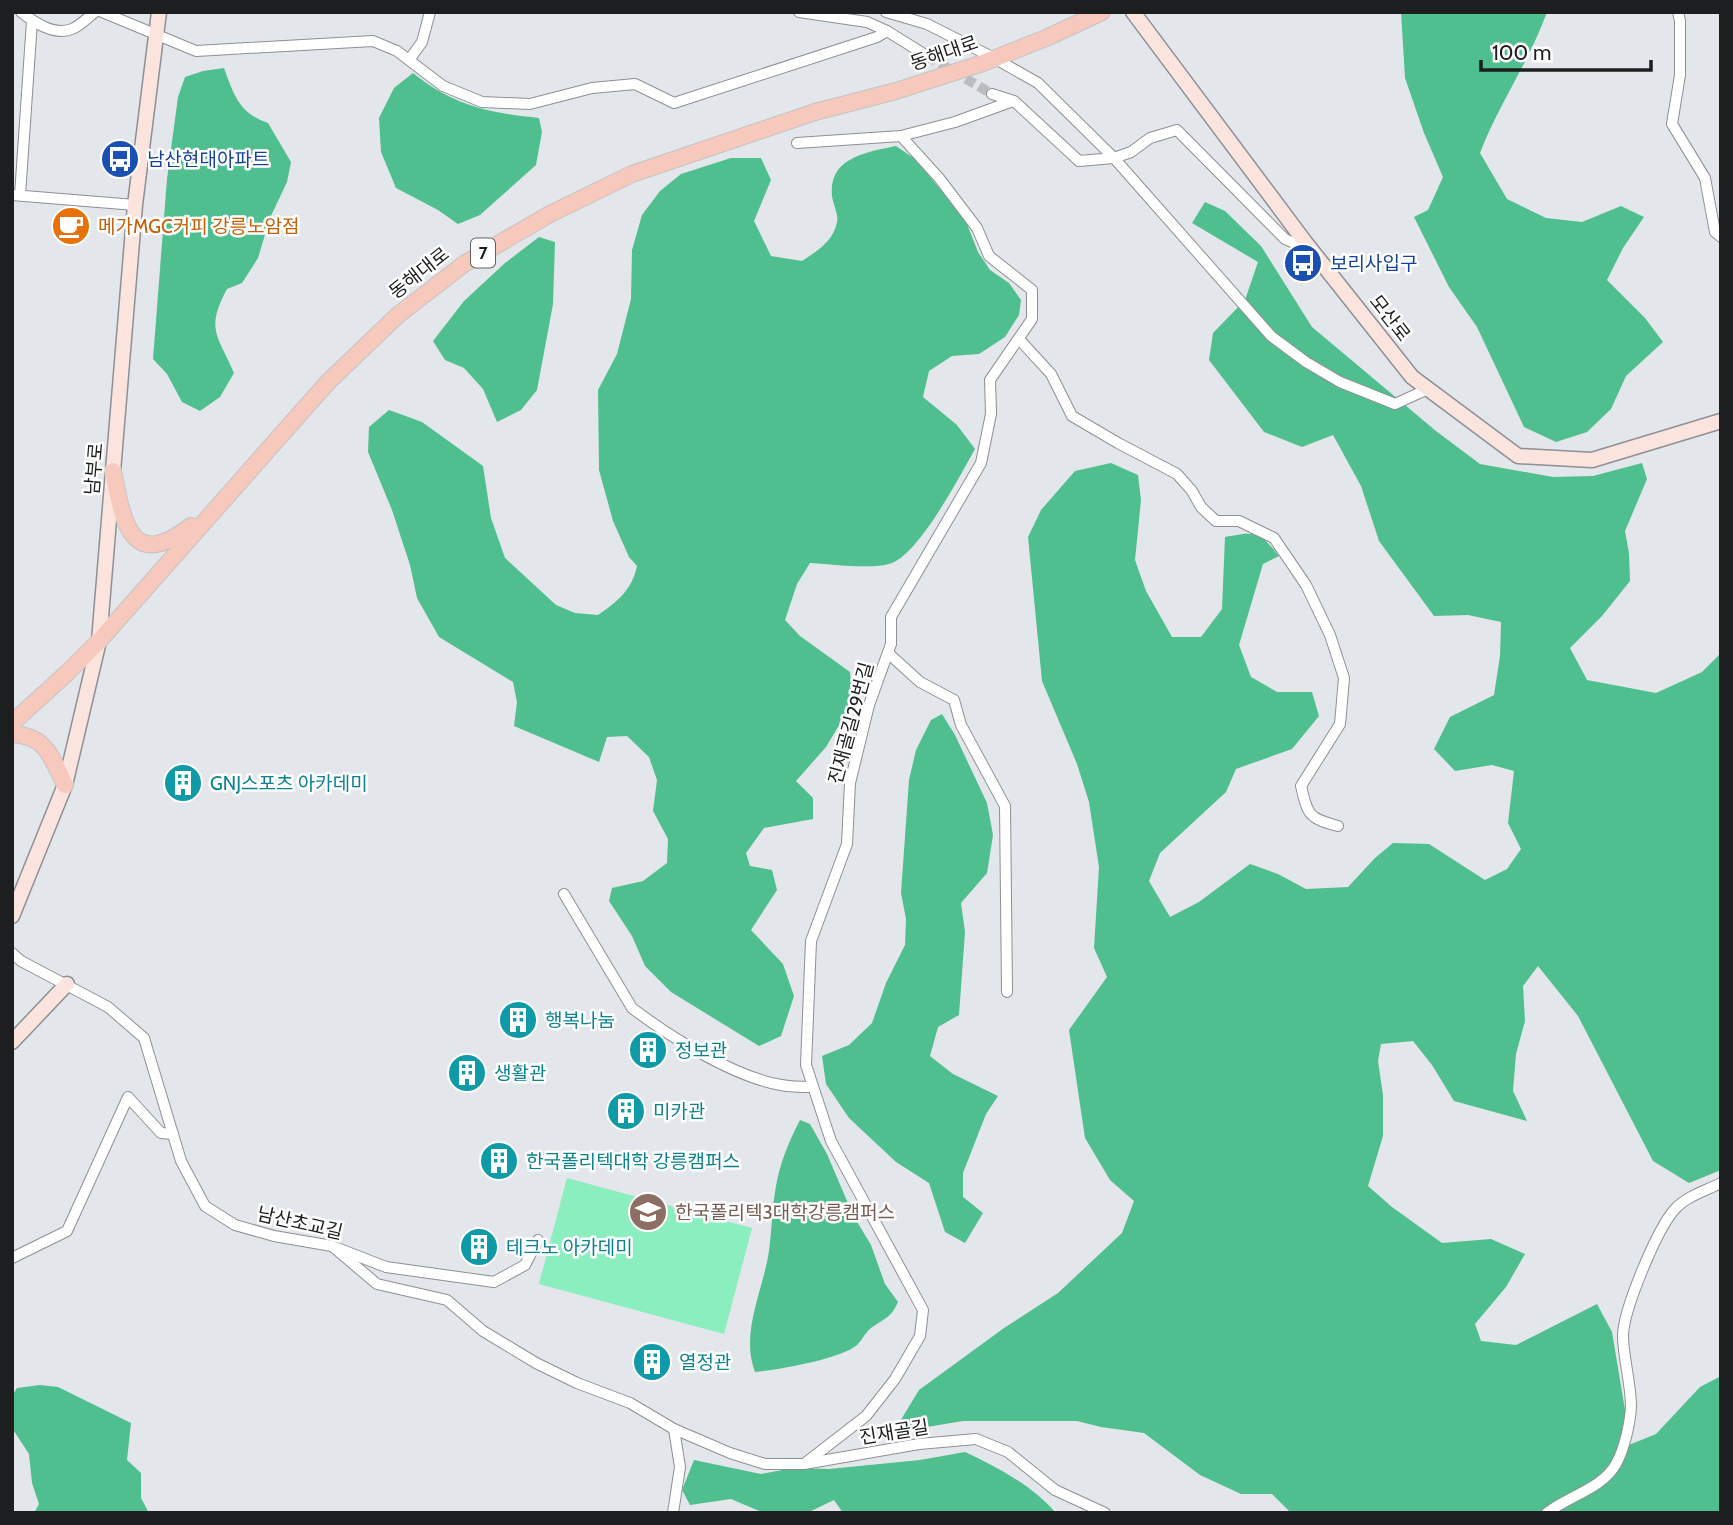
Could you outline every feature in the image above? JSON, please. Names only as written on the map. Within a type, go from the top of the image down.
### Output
[{"type":"main road","name":"동해대로","points":[[12,723],[99,641],[328,382],[398,316],[474,257],[550,214],[632,174],[765,128],[896,91],[994,58],[1102,12]]},
{"type":"main road","points":[[113,471],[123,520],[132,535],[144,544],[157,545],[172,541],[220,504]]},
{"type":"main road","points":[[12,734],[33,738],[45,745],[65,785]]},
{"type":"street","points":[[21,12],[32,21],[53,31],[72,29],[95,12]]},
{"type":"street","points":[[102,12],[196,51],[373,41],[397,51],[443,86],[482,102],[530,104],[592,88],[635,84],[674,103],[877,37],[887,31]]},
{"type":"street","name":"남부로","points":[[12,916],[65,785],[99,641],[135,205],[159,12]]},
{"type":"street","points":[[409,60],[422,42],[429,12]]},
{"type":"street","points":[[799,12],[867,22],[927,56]]},
{"type":"street","points":[[886,12],[928,24],[1038,83],[1114,158],[1271,336],[1306,362],[1340,382],[1395,404],[1428,389]]},
{"type":"street","name":"모산로","points":[[1133,12],[1305,242],[1412,377],[1518,456],[1592,460],[1721,421]]},
{"type":"street","points":[[1678,12],[1681,21],[1680,75],[1672,124],[1705,178],[1715,232],[1721,237]]},
{"type":"street","points":[[32,21],[16,195],[135,205]]},
{"type":"street","points":[[992,94],[1014,101],[1079,161],[1114,158],[1130,152],[1150,138],[1177,130],[1285,239],[1294,243],[1305,242]]},
{"type":"street","points":[[797,143],[901,135],[955,122],[1014,101]]},
{"type":"street","name":"진재골길29번길","points":[[804,1464],[866,1416],[895,1379],[920,1336],[923,1310],[831,1141],[806,1065],[811,941],[847,844],[850,783],[870,705],[891,644],[891,617],[981,463],[990,414],[990,380],[1032,319],[1032,290],[989,256],[977,228],[939,178],[901,135]]},
{"type":"street","points":[[1018,339],[1051,374],[1072,416],[1177,474],[1192,491],[1201,507],[1216,521],[1239,521],[1273,538],[1306,586],[1330,635],[1344,678],[1340,724],[1301,786],[1306,806],[1315,820],[1338,826]]},
{"type":"street","name":"진재골길29번길","points":[[888,653],[920,682],[954,700],[961,725],[1005,806],[1007,992]]},
{"type":"street","points":[[564,894],[632,1008],[648,1021],[737,1072],[780,1085],[813,1087]]},
{"type":"street","name":"남산초교길","points":[[12,953],[108,1007],[144,1038],[181,1161],[205,1206],[234,1225],[274,1237],[332,1246],[386,1267],[494,1282],[525,1265],[538,1240]]},
{"type":"street","points":[[12,1042],[67,984]]},
{"type":"street","points":[[12,1258],[67,1231],[128,1097],[160,1133],[173,1134]]},
{"type":"street","points":[[1546,1513],[1606,1477],[1616,1464],[1630,1408],[1623,1335],[1635,1291],[1654,1241],[1675,1209],[1687,1198],[1721,1183]]},
{"type":"street","name":"진재골길","points":[[332,1246],[377,1284],[447,1300],[483,1331],[536,1363],[630,1403],[674,1429],[730,1453],[765,1464],[804,1464],[919,1444],[976,1439],[1008,1452],[1055,1490],[1105,1513]]},
{"type":"street","points":[[673,1513],[680,1467],[674,1429]]},
{"type":"green space","points":[[1401,12],[1547,12],[1480,153],[1507,199],[1546,218],[1582,222],[1621,206],[1644,217],[1623,248],[1607,280],[1645,318],[1663,342],[1626,376],[1611,409],[1587,432],[1556,442],[1524,427],[1477,327],[1449,287],[1414,217],[1428,210],[1443,177],[1405,78]]},
{"type":"green space","points":[[224,68],[239,102],[250,114],[268,123],[291,162],[287,182],[270,218],[258,258],[242,283],[227,289],[217,314],[216,332],[234,373],[220,397],[200,411],[182,402],[167,374],[153,359],[167,179],[178,97],[185,77]]},
{"type":"green space","points":[[413,73],[442,93],[472,106],[539,118],[542,132],[536,165],[480,215],[458,224],[396,188],[381,152],[379,118],[394,88]]},
{"type":"green space","points":[[896,146],[915,159],[965,219],[978,252],[990,270],[1009,283],[1021,300],[1019,315],[1005,337],[979,354],[952,356],[929,371],[923,397],[957,425],[975,449],[938,512],[915,544],[903,556],[884,565],[810,563],[797,584],[785,620],[800,636],[850,672],[853,702],[826,747],[796,781],[813,798],[813,819],[764,828],[746,853],[750,866],[772,870],[777,890],[751,930],[783,964],[794,996],[781,1036],[759,1046],[671,992],[645,966],[632,936],[609,901],[612,888],[643,881],[667,863],[668,839],[653,811],[657,780],[649,757],[627,736],[607,737],[599,762],[514,726],[517,702],[513,682],[439,637],[417,598],[410,565],[392,510],[368,452],[369,427],[389,410],[422,422],[483,466],[491,518],[505,558],[556,605],[575,613],[598,615],[623,595],[637,566],[629,557],[613,521],[599,470],[598,390],[617,354],[631,299],[632,250],[642,215],[660,191],[681,174],[731,158],[761,158],[771,180],[754,221],[771,256],[802,261],[824,245],[835,229],[837,216],[832,183],[836,173],[843,165],[862,154]]},
{"type":"green space","points":[[1205,202],[1225,211],[1261,246],[1312,327],[1436,431],[1480,464],[1553,477],[1593,476],[1642,463],[1647,479],[1625,531],[1630,581],[1602,616],[1570,648],[1587,680],[1656,693],[1702,672],[1721,653],[1721,1170],[1689,1183],[1653,1161],[1578,1016],[1538,966],[1523,986],[1525,1021],[1516,1054],[1513,1091],[1527,1121],[1454,1101],[1432,1065],[1413,1041],[1381,1044],[1378,1061],[1383,1095],[1383,1136],[1368,1186],[1442,1243],[1491,1239],[1525,1254],[1506,1287],[1475,1324],[1481,1341],[1516,1345],[1597,1304],[1612,1332],[1626,1416],[1624,1447],[1656,1434],[1700,1387],[1721,1376],[1721,1513],[1291,1513],[1272,1494],[1241,1494],[1200,1475],[1144,1433],[1077,1421],[963,1421],[927,1427],[896,1428],[919,1390],[1004,1328],[1058,1293],[1122,1233],[1134,1201],[1110,1180],[1085,1138],[1069,1030],[1107,977],[1094,948],[1099,867],[1089,802],[1077,764],[1042,681],[1028,537],[1041,510],[1075,471],[1111,463],[1138,475],[1141,500],[1135,560],[1146,591],[1172,637],[1201,637],[1222,609],[1225,537],[1250,534],[1261,537],[1266,542],[1279,556],[1263,564],[1239,645],[1251,677],[1277,692],[1312,692],[1319,716],[1292,749],[1236,769],[1226,792],[1160,853],[1149,881],[1170,917],[1199,902],[1250,864],[1278,874],[1306,889],[1348,887],[1393,843],[1429,844],[1485,880],[1507,869],[1521,849],[1508,823],[1514,771],[1492,765],[1455,771],[1434,749],[1450,717],[1494,695],[1500,656],[1501,622],[1468,615],[1434,616],[1379,541],[1361,486],[1333,435],[1302,447],[1264,432],[1209,360],[1213,333],[1245,300],[1258,262],[1192,223]]},
{"type":"green space","points":[[539,237],[555,242],[553,304],[537,390],[521,410],[497,422],[483,389],[464,368],[445,360],[433,341],[464,301],[505,263]]},
{"type":"green space","points":[[942,714],[955,735],[987,803],[993,835],[987,873],[961,903],[965,932],[959,1015],[938,1027],[930,1056],[953,1074],[998,1096],[986,1114],[963,1173],[963,1197],[983,1213],[965,1243],[945,1232],[929,1183],[896,1162],[849,1118],[826,1084],[822,1056],[849,1045],[872,1023],[886,983],[905,945],[906,919],[901,893],[909,780],[916,750],[931,720]]},
{"type":"green space","points":[[800,1120],[810,1124],[827,1154],[853,1215],[871,1245],[885,1284],[898,1302],[890,1315],[871,1328],[857,1345],[849,1350],[808,1363],[755,1372],[751,1357],[751,1327],[769,1251],[776,1186],[785,1152]]},
{"type":"green space","points":[[567,1178],[752,1228],[724,1334],[539,1284]]},
{"type":"green space","points":[[40,1385],[58,1387],[131,1423],[127,1460],[141,1473],[141,1498],[149,1513],[34,1513],[39,1504],[32,1483],[29,1454],[12,1428],[12,1396],[17,1388]]},
{"type":"green space","points":[[965,1452],[1014,1478],[1056,1513],[843,1513],[834,1500],[807,1513],[764,1513],[731,1499],[690,1505],[682,1490],[694,1460],[761,1474],[794,1468],[829,1469],[920,1460]]},
{"type":"tunnel","points":[[927,56],[992,94]]},
{"type":"place","name":"남산현대아파트","points":[[120,159]]},
{"type":"place","name":"메가MGC커피 강릉노암점","points":[[71,226]]},
{"type":"place","name":"보리사입구","points":[[1303,263]]},
{"type":"place","name":"GNJ스포츠 아카데미","points":[[183,783]]},
{"type":"place","name":"행복나눔","points":[[518,1020]]},
{"type":"place","name":"정보관","points":[[648,1050]]},
{"type":"place","name":"생활관","points":[[467,1073]]},
{"type":"place","name":"미카관","points":[[626,1111]]},
{"type":"place","name":"한국폴리텍대학 강릉캠퍼스","points":[[499,1161]]},
{"type":"place","name":"한국폴리텍3대학강릉캠퍼스","points":[[648,1212]]},
{"type":"place","name":"테크노 아카데미","points":[[479,1247]]},
{"type":"place","name":"열정관","points":[[652,1362]]}]
